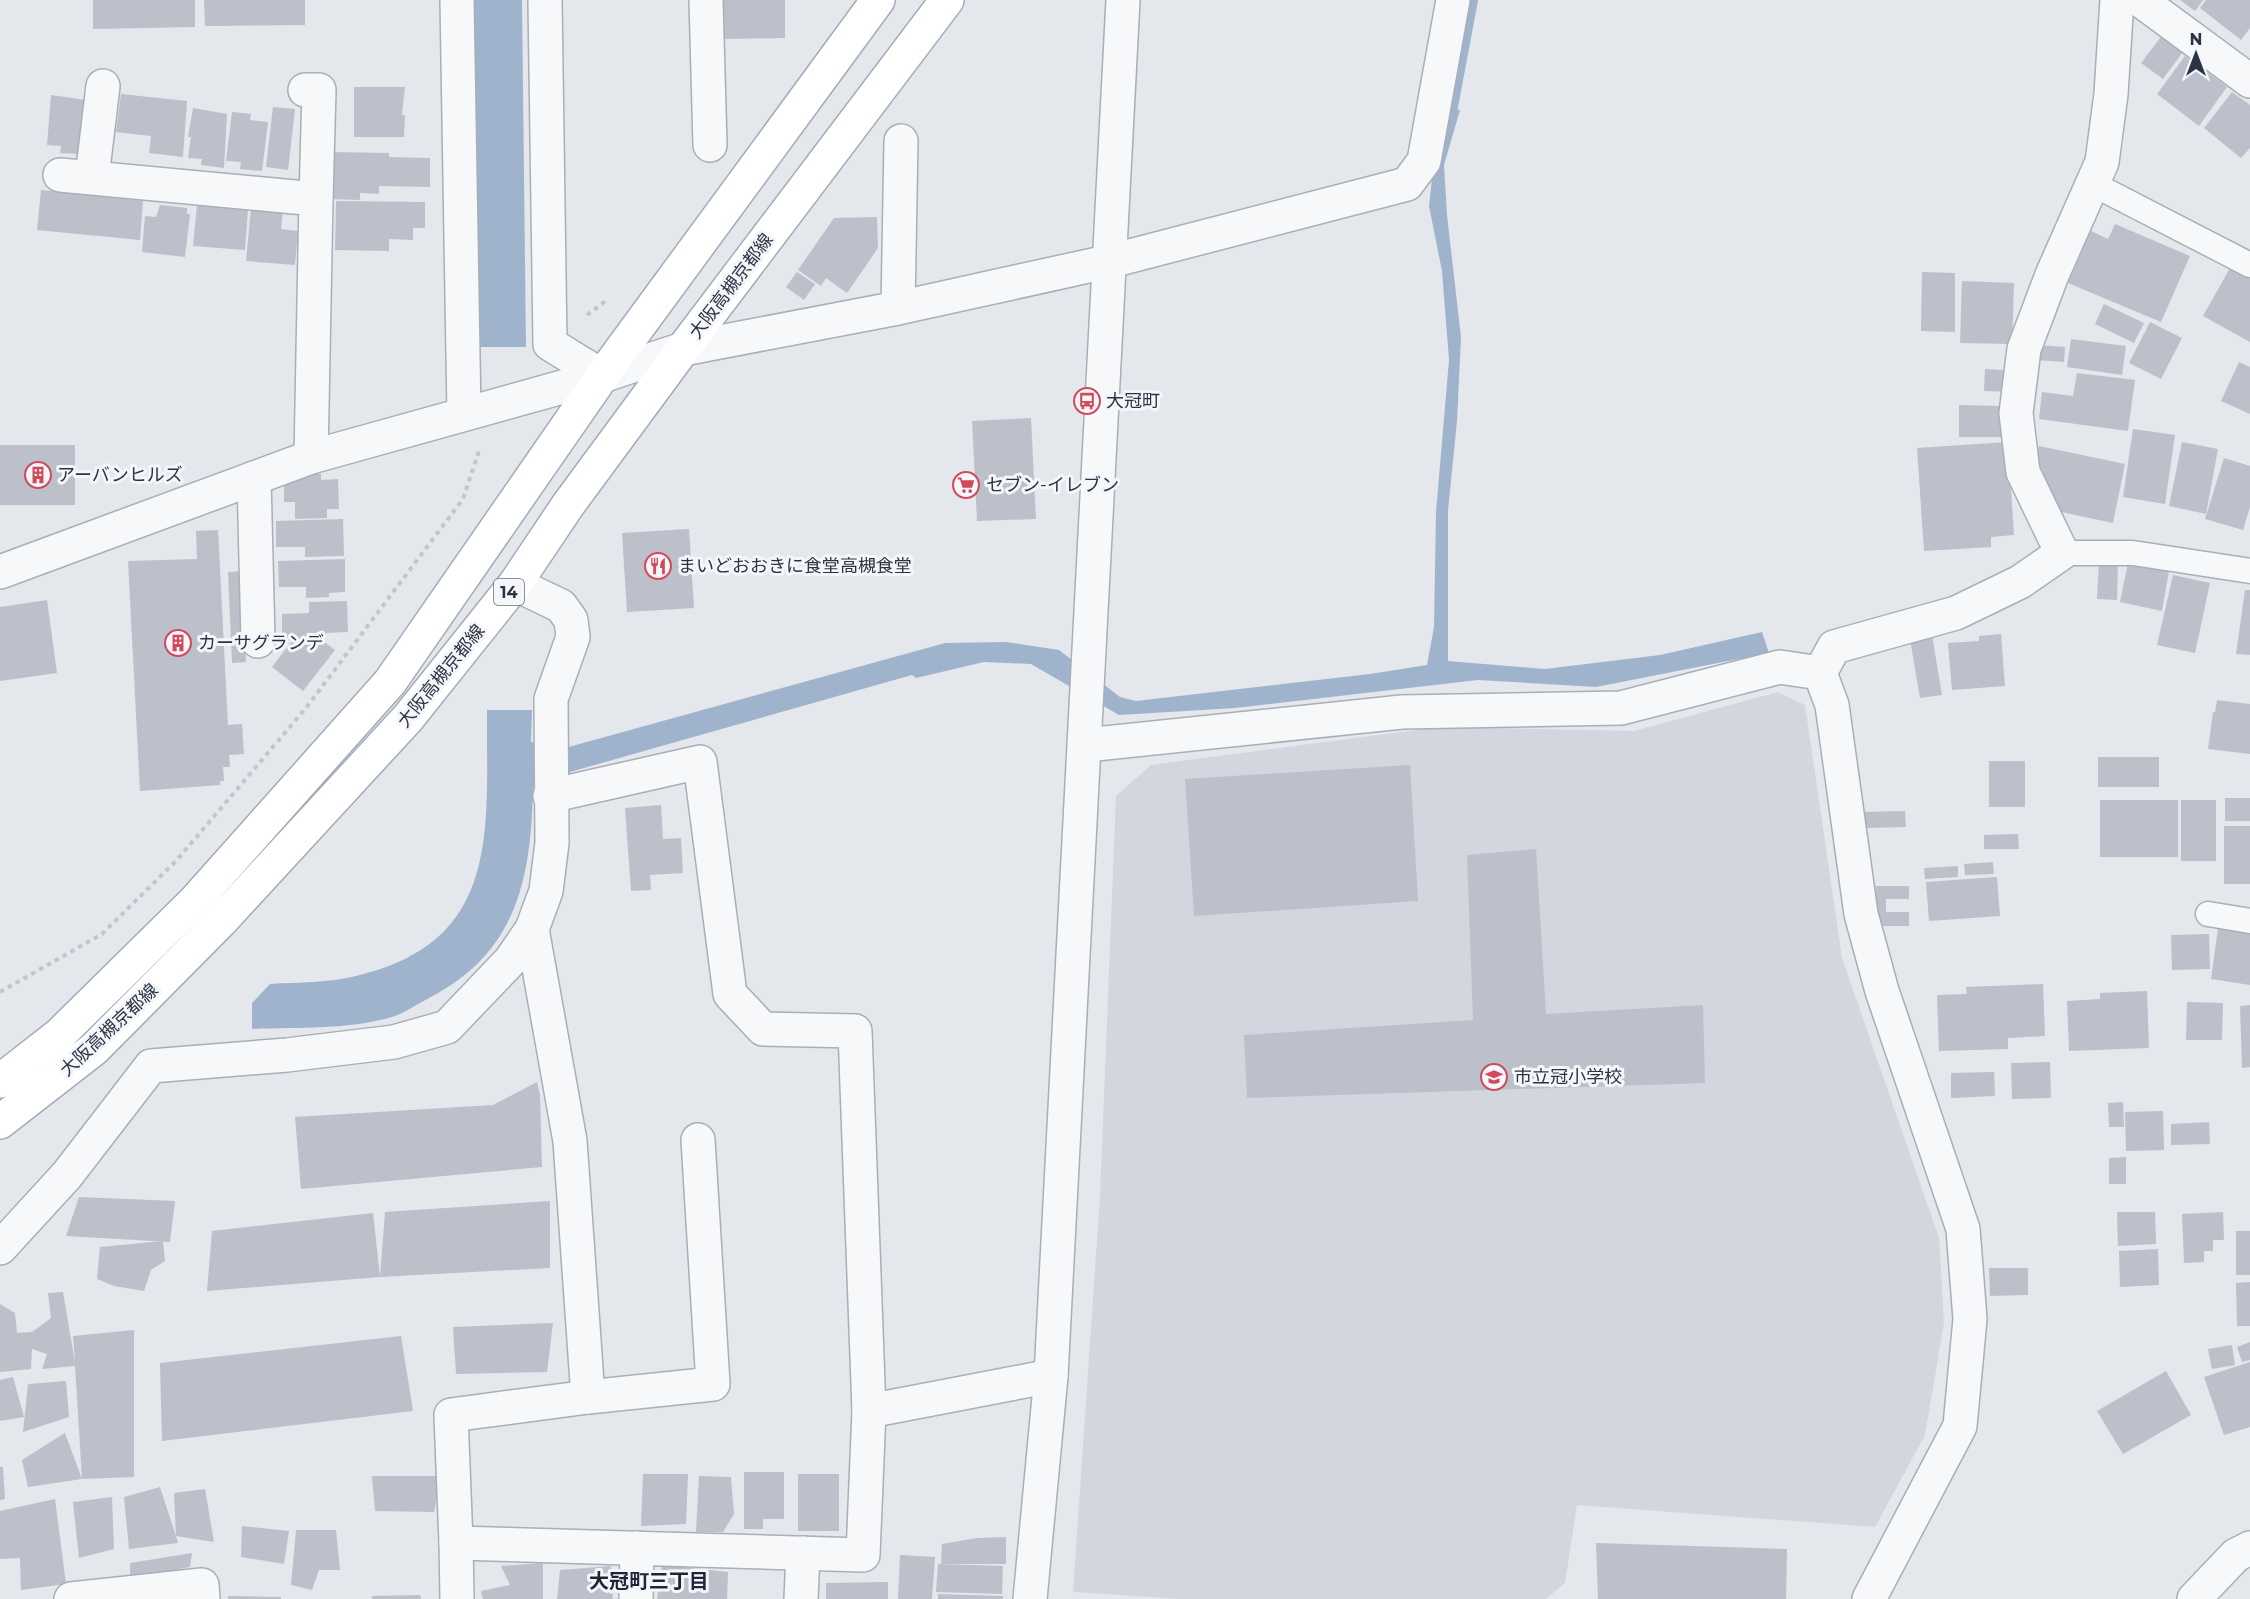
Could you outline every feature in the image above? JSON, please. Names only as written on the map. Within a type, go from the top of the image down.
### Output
[{"type":"main road","name":"大阪高槻京都線","points":[[0,1082],[59,1035],[195,901],[390,682],[602,376],[878,0]]},
{"type":"main road","name":"大阪高槻京都線","points":[[0,1122],[94,1049],[220,922],[408,718],[515,584],[568,505],[683,349],[947,0]]},
{"type":"street","points":[[457,0],[464,414]]},
{"type":"street","points":[[545,0],[550,344],[602,376]]},
{"type":"street","points":[[706,0],[710,145]]},
{"type":"street","points":[[1030,1599],[1051,1376],[1086,745],[1123,0]]},
{"type":"street","points":[[0,572],[311,457],[602,376],[683,349],[898,308],[1111,261],[1407,184],[1424,161],[1453,0]]},
{"type":"street","points":[[1869,1599],[1960,1426],[1970,1319],[1963,1229],[1882,991],[1861,914],[1832,705],[1820,673],[1834,647],[1956,613],[2020,582],[2062,553],[2023,472],[2016,413],[2024,349],[2052,275],[2102,162],[2111,94],[2117,0]]},
{"type":"street","points":[[2140,0],[2250,81]]},
{"type":"street","points":[[92,177],[103,86]]},
{"type":"street","points":[[305,90],[319,90],[311,457]]},
{"type":"street","points":[[898,308],[901,141]]},
{"type":"street","points":[[60,175],[316,199]]},
{"type":"street","points":[[254,478],[258,641]]},
{"type":"street","points":[[0,1248],[67,1175],[151,1066],[287,1055],[394,1042],[447,1028],[488,987],[532,929],[543,902],[550,868],[551,699],[571,645],[573,628],[561,606],[515,584]]},
{"type":"street","points":[[1086,745],[1402,712],[1621,708],[1780,667],[1820,673]]},
{"type":"street","points":[[456,1543],[863,1555],[869,1411],[855,1031],[763,1029],[729,994],[700,762],[550,791]]},
{"type":"street","points":[[532,929],[570,1141],[588,1397]]},
{"type":"street","points":[[457,1599],[451,1415],[713,1383],[698,1140]]},
{"type":"street","points":[[869,1411],[1051,1376]]},
{"type":"street","points":[[636,1599],[637,1548]]},
{"type":"street","points":[[2194,1599],[2236,1555],[2250,1548]]},
{"type":"street","points":[[801,1599],[803,1553]]},
{"type":"street","points":[[72,1599],[202,1585],[202,1599]]},
{"type":"lane","points":[[2093,184],[2250,265]]},
{"type":"lane","points":[[2062,553],[2133,553],[2250,572]]},
{"type":"lane","points":[[2208,914],[2250,921]]},
{"type":"path","points":[[578,320],[606,302],[612,294]]},
{"type":"path","points":[[0,992],[102,934],[176,861],[306,708],[463,500],[479,452]]},
{"type":"shaded area","name":"市立冠小学校","points":[[1778,692],[1805,705],[1842,958],[1939,1238],[1944,1323],[1925,1435],[1875,1527],[1577,1505],[1565,1583],[1546,1599],[1182,1599],[1073,1592],[1100,1197],[1116,796],[1151,765],[1439,727],[1634,731]]},
{"type":"water","points":[[471,0],[522,0],[526,347],[476,347]]},
{"type":"water","points":[[1445,108],[1460,110],[1444,165],[1447,215],[1461,337],[1457,421],[1448,511],[1448,661],[1545,669],[1660,655],[1762,632],[1769,653],[1596,687],[1478,680],[1235,708],[1119,715],[1031,664],[984,662],[916,678],[912,675],[570,772],[533,788],[528,853],[522,883],[513,910],[500,936],[482,959],[459,980],[392,1017],[358,1024],[323,1027],[252,1029],[252,1003],[270,984],[346,978],[404,960],[438,937],[462,908],[476,875],[484,837],[487,797],[487,710],[532,710],[531,742],[565,748],[945,643],[1006,642],[1059,650],[1120,697],[1136,701],[1370,674],[1427,665],[1434,627],[1436,512],[1449,360],[1442,271],[1429,206],[1434,161]]},
{"type":"building","points":[[93,0],[195,0],[195,27],[93,29]]},
{"type":"building","points":[[204,0],[305,0],[305,25],[205,26]]},
{"type":"building","points":[[724,0],[785,0],[785,38],[724,39]]},
{"type":"building","points":[[2180,0],[2203,0],[2195,11]]},
{"type":"building","points":[[2206,0],[2250,0],[2250,28],[2241,40],[2200,8]]},
{"type":"building","points":[[2164,33],[2185,49],[2163,79],[2141,63]]},
{"type":"building","points":[[2185,56],[2227,87],[2199,126],[2157,94]]},
{"type":"building","points":[[354,87],[405,87],[402,115],[405,115],[404,137],[354,137]]},
{"type":"building","points":[[2232,92],[2250,105],[2250,148],[2241,158],[2204,128]]},
{"type":"building","points":[[121,94],[187,101],[183,157],[149,153],[151,136],[116,132]]},
{"type":"building","points":[[51,95],[86,100],[81,154],[60,153],[61,146],[47,145]]},
{"type":"building","points":[[273,107],[295,109],[288,170],[266,167]]},
{"type":"building","points":[[193,108],[227,114],[224,168],[201,165],[202,159],[188,158],[191,137],[188,137]]},
{"type":"building","points":[[232,112],[251,114],[250,120],[268,122],[262,171],[240,169],[241,162],[226,161]]},
{"type":"building","points":[[331,152],[389,153],[389,157],[430,158],[430,187],[379,186],[379,194],[360,193],[360,200],[330,199]]},
{"type":"building","points":[[41,190],[143,201],[140,240],[37,230]]},
{"type":"building","points":[[336,201],[425,202],[425,228],[413,228],[413,240],[389,239],[389,251],[335,250]]},
{"type":"building","points":[[160,205],[187,208],[187,214],[190,214],[185,257],[142,252],[145,216],[156,217]]},
{"type":"building","points":[[197,205],[248,210],[245,250],[193,246]]},
{"type":"building","points":[[251,208],[283,211],[281,229],[298,231],[295,265],[246,261]]},
{"type":"building","points":[[877,217],[878,248],[847,293],[826,278],[821,286],[798,270],[834,218]]},
{"type":"building","points":[[2115,224],[2190,256],[2161,322],[2068,283],[2091,231],[2108,239]]},
{"type":"building","points":[[2230,268],[2250,279],[2250,342],[2203,316]]},
{"type":"building","points":[[797,272],[815,284],[804,300],[786,287]]},
{"type":"building","points":[[1922,272],[1955,273],[1955,332],[1921,331]]},
{"type":"building","points":[[1962,281],[2014,283],[2012,344],[1960,343]]},
{"type":"building","points":[[2104,304],[2144,323],[2134,343],[2095,324]]},
{"type":"building","points":[[2150,322],[2182,338],[2161,379],[2129,363]]},
{"type":"building","points":[[2071,339],[2126,346],[2122,375],[2067,367]]},
{"type":"building","points":[[2037,345],[2065,347],[2064,362],[2036,360]]},
{"type":"building","points":[[2239,362],[2250,367],[2250,414],[2221,401]]},
{"type":"building","points":[[1985,369],[2015,371],[2014,392],[1984,391]]},
{"type":"building","points":[[2077,373],[2135,380],[2128,431],[2039,419],[2042,392],[2073,396]]},
{"type":"building","points":[[1959,405],[2001,406],[2001,437],[1959,437]]},
{"type":"building","points":[[1031,418],[1036,519],[977,521],[972,421]]},
{"type":"building","points":[[2133,429],[2175,435],[2165,504],[2123,497]]},
{"type":"building","points":[[2008,442],[2014,535],[1991,537],[1991,547],[1924,551],[1917,448]]},
{"type":"building","points":[[2182,442],[2218,449],[2206,514],[2169,506]]},
{"type":"building","name":"アーバンヒルズ","points":[[0,445],[75,445],[75,505],[0,505]]},
{"type":"building","points":[[2039,446],[2125,464],[2113,523],[2047,509],[2037,493],[2042,469],[2034,467]]},
{"type":"building","points":[[2224,458],[2250,466],[2250,507],[2243,530],[2205,519]]},
{"type":"building","points":[[321,474],[321,480],[338,479],[339,509],[327,509],[327,518],[295,519],[295,502],[284,502],[284,481],[294,481],[294,476]]},
{"type":"building","points":[[343,519],[344,556],[305,557],[305,547],[276,547],[276,521]]},
{"type":"building","points":[[689,529],[694,608],[627,612],[622,533]]},
{"type":"building","name":"カーサグランデ","points":[[218,530],[228,725],[242,724],[244,754],[229,755],[230,767],[223,767],[224,781],[220,781],[220,785],[140,791],[128,561],[197,559],[196,531]]},
{"type":"building","points":[[345,559],[345,592],[329,593],[329,597],[306,598],[306,587],[279,587],[278,561]]},
{"type":"building","points":[[2099,562],[2118,563],[2117,600],[2097,599]]},
{"type":"building","points":[[2128,563],[2169,571],[2162,611],[2120,602]]},
{"type":"building","points":[[242,571],[246,662],[232,663],[228,572]]},
{"type":"building","points":[[2173,575],[2210,583],[2195,653],[2157,645]]},
{"type":"building","points":[[2245,590],[2250,590],[2250,655],[2236,654]]},
{"type":"building","points":[[47,600],[57,673],[0,681],[0,607]]},
{"type":"building","points":[[347,601],[348,632],[326,633],[326,639],[282,640],[282,614],[309,613],[309,602]]},
{"type":"building","points":[[2001,634],[2005,686],[1952,690],[1948,643],[1979,641],[1979,636]]},
{"type":"building","points":[[1932,635],[1942,695],[1920,698],[1910,639]]},
{"type":"building","points":[[323,641],[335,650],[303,691],[272,667],[291,642]]},
{"type":"building","points":[[2217,700],[2250,704],[2250,754],[2208,749]]},
{"type":"building","points":[[2098,757],[2159,757],[2159,787],[2098,787]]},
{"type":"building","points":[[1989,761],[2025,761],[2025,807],[1989,807]]},
{"type":"building","points":[[1410,765],[1418,901],[1194,916],[1185,779]]},
{"type":"building","points":[[2225,798],[2250,798],[2250,821],[2225,821]]},
{"type":"building","points":[[2100,800],[2178,800],[2178,857],[2100,857]]},
{"type":"building","points":[[2181,800],[2216,800],[2216,861],[2181,861]]},
{"type":"building","points":[[661,805],[663,839],[681,838],[683,873],[650,875],[651,890],[631,891],[625,808]]},
{"type":"building","points":[[1905,811],[1906,827],[1865,828],[1864,812]]},
{"type":"building","points":[[2224,826],[2250,826],[2250,884],[2224,884]]},
{"type":"building","points":[[2018,834],[2019,849],[1984,849],[1984,835]]},
{"type":"building","name":"市立冠小学校","points":[[1536,849],[1546,1014],[1703,1005],[1705,1083],[1247,1098],[1244,1035],[1473,1020],[1467,855]]},
{"type":"building","points":[[1993,862],[1994,874],[1965,875],[1964,864]]},
{"type":"building","points":[[1958,866],[1958,877],[1925,879],[1924,868]]},
{"type":"building","points":[[1997,877],[2000,916],[1929,921],[1926,882]]},
{"type":"building","points":[[1876,886],[1909,886],[1909,899],[1886,899],[1886,912],[1909,912],[1909,926],[1877,926]]},
{"type":"building","points":[[2218,928],[2250,932],[2250,985],[2211,979]]},
{"type":"building","points":[[2209,934],[2210,969],[2172,970],[2171,935]]},
{"type":"building","points":[[2043,984],[2045,1036],[2008,1038],[2008,1049],[1939,1051],[1937,995],[1967,994],[1966,987]]},
{"type":"building","points":[[2147,991],[2149,1048],[2069,1051],[2067,1001],[2100,999],[2100,993]]},
{"type":"building","points":[[2187,1002],[2223,1003],[2222,1040],[2186,1040]]},
{"type":"building","points":[[2250,1005],[2250,1067],[2242,1068],[2240,1006]]},
{"type":"building","points":[[2050,1062],[2051,1098],[2012,1099],[2011,1063]]},
{"type":"building","points":[[1994,1072],[1995,1096],[1951,1098],[1951,1073]]},
{"type":"building","points":[[537,1082],[540,1095],[542,1167],[301,1189],[295,1117],[493,1105]]},
{"type":"building","points":[[2123,1102],[2124,1127],[2109,1127],[2108,1103]]},
{"type":"building","points":[[2163,1111],[2164,1150],[2126,1151],[2125,1112]]},
{"type":"building","points":[[2209,1122],[2210,1144],[2171,1145],[2171,1124]]},
{"type":"building","points":[[2126,1157],[2126,1184],[2109,1184],[2109,1158]]},
{"type":"building","points":[[79,1197],[175,1201],[170,1242],[66,1236]]},
{"type":"building","points":[[550,1201],[550,1268],[380,1277],[385,1212]]},
{"type":"building","points":[[2117,1212],[2155,1212],[2156,1244],[2118,1246]]},
{"type":"building","points":[[2223,1212],[2224,1240],[2213,1240],[2213,1251],[2204,1251],[2204,1262],[2184,1263],[2182,1214]]},
{"type":"building","points":[[373,1213],[380,1277],[207,1291],[212,1231]]},
{"type":"building","points":[[2236,1231],[2250,1231],[2250,1275],[2236,1275]]},
{"type":"building","points":[[163,1241],[165,1261],[151,1270],[144,1291],[114,1286],[97,1279],[100,1247]]},
{"type":"building","points":[[2158,1249],[2159,1285],[2120,1287],[2119,1251]]},
{"type":"building","points":[[1989,1268],[2028,1268],[2028,1295],[1990,1296]]},
{"type":"building","points":[[2250,1282],[2250,1326],[2237,1326],[2236,1283]]},
{"type":"building","points":[[63,1292],[75,1363],[73,1336],[134,1330],[134,1477],[82,1479],[75,1366],[42,1369],[47,1354],[32,1349],[31,1369],[0,1372],[0,1304],[15,1313],[17,1333],[32,1332],[51,1318],[48,1293]]},
{"type":"building","points":[[553,1323],[547,1372],[456,1374],[453,1327]]},
{"type":"building","points":[[401,1336],[413,1411],[162,1441],[160,1363]]},
{"type":"building","points":[[2250,1342],[2250,1360],[2242,1362],[2237,1347]]},
{"type":"building","points":[[2232,1345],[2235,1365],[2212,1369],[2208,1349]]},
{"type":"building","points":[[2250,1362],[2250,1427],[2224,1435],[2204,1377]]},
{"type":"building","points":[[2166,1371],[2191,1415],[2123,1454],[2097,1411]]},
{"type":"building","points":[[13,1377],[24,1417],[0,1421],[0,1380]]},
{"type":"building","points":[[66,1381],[69,1417],[23,1432],[28,1384]]},
{"type":"building","points":[[65,1433],[82,1479],[28,1487],[22,1460]]},
{"type":"building","points":[[0,1467],[3,1467],[5,1499],[0,1500]]},
{"type":"building","points":[[744,1472],[784,1472],[784,1519],[763,1519],[763,1529],[744,1529]]},
{"type":"building","points":[[643,1474],[688,1474],[686,1524],[641,1526]]},
{"type":"building","points":[[798,1474],[839,1474],[839,1531],[798,1531]]},
{"type":"building","points":[[372,1476],[441,1476],[434,1512],[375,1511]]},
{"type":"building","points":[[699,1476],[731,1477],[734,1514],[723,1532],[696,1532]]},
{"type":"building","points":[[160,1487],[178,1543],[129,1549],[124,1497]]},
{"type":"building","points":[[205,1489],[214,1542],[176,1536],[174,1493]]},
{"type":"building","points":[[112,1497],[114,1549],[79,1558],[73,1502]]},
{"type":"building","points":[[55,1499],[66,1584],[21,1590],[20,1558],[0,1559],[0,1511]]},
{"type":"building","points":[[242,1526],[289,1531],[284,1564],[241,1557]]},
{"type":"building","points":[[296,1530],[336,1530],[340,1570],[319,1570],[312,1590],[291,1585]]},
{"type":"building","points":[[1006,1537],[1006,1564],[941,1564],[942,1544],[977,1538]]},
{"type":"building","points":[[1596,1543],[1787,1549],[1786,1599],[1598,1599]]},
{"type":"building","points":[[192,1553],[190,1567],[130,1579],[130,1563]]},
{"type":"building","points":[[900,1555],[935,1557],[932,1599],[898,1599]]},
{"type":"building","points":[[543,1563],[543,1599],[483,1599],[481,1591],[510,1585],[501,1566]]},
{"type":"building","points":[[938,1564],[1003,1566],[1002,1594],[936,1592]]},
{"type":"building","points":[[662,1565],[728,1572],[727,1599],[657,1599]]},
{"type":"building","points":[[611,1566],[613,1599],[557,1599],[560,1570]]},
{"type":"building","points":[[888,1582],[888,1599],[826,1599],[826,1583]]},
{"type":"building","points":[[938,1594],[1003,1596],[1003,1599],[938,1599]]},
{"type":"building","points":[[420,1595],[421,1599],[372,1599],[372,1596]]},
{"type":"building","points":[[228,1596],[281,1597],[281,1599],[228,1599]]},
{"type":"waterway","points":[[1449,123],[1472,0]]},
{"type":"place","name":"大冠町","points":[[1087,401]]},
{"type":"place","name":"アーバンヒルズ","points":[[38,475]]},
{"type":"place","name":"セブン-イレブン","points":[[966,485]]},
{"type":"place","name":"まいどおおきに食堂高槻食堂","points":[[658,566]]},
{"type":"place","name":"カーサグランデ","points":[[178,643]]},
{"type":"place","name":"市立冠小学校","points":[[1494,1077]]},
{"type":"district","name":"大冠町三丁目","points":[[649,1581]]}]
